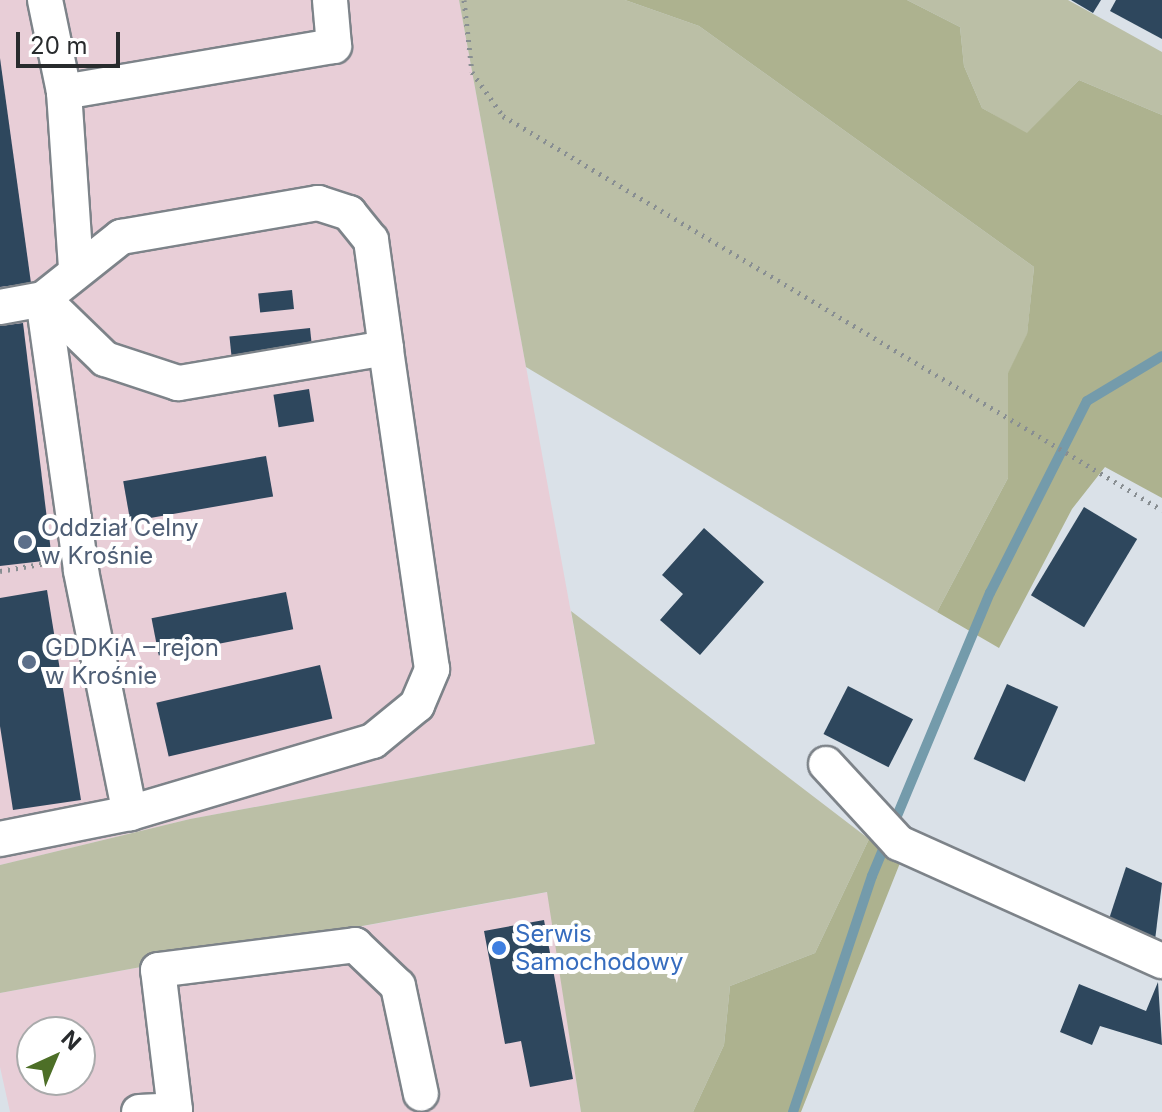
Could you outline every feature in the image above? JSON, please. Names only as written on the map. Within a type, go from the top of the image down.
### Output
[{"type":"lane","points":[[45,0],[64,92],[76,266]]},
{"type":"lane","points":[[64,92],[334,46],[330,0]]},
{"type":"lane","points":[[0,307],[43,299],[76,266],[121,237],[318,203],[349,213],[371,240],[432,669],[417,705],[373,741],[130,813],[0,839]]},
{"type":"lane","points":[[43,299],[105,359],[178,383],[386,348]]},
{"type":"lane","points":[[43,299],[81,571],[130,813]]},
{"type":"lane","points":[[826,764],[899,843],[1162,961]]},
{"type":"lane","points":[[139,1112],[175,1110],[158,970],[355,945],[398,986],[421,1094]]},
{"type":"path","points":[[464,0],[472,72],[503,116],[1162,510]]},
{"type":"shaded area","points":[[0,0],[459,0],[595,744],[190,819],[0,865]]},
{"type":"shaded area","points":[[548,892],[581,1112],[10,1112],[0,1067],[0,993]]},
{"type":"green space","points":[[459,0],[625,0],[699,26],[1034,267],[1027,335],[1008,374],[1008,478],[937,612],[526,367]]},
{"type":"green space","points":[[625,0],[907,0],[960,27],[964,66],[982,108],[1027,133],[1079,80],[1162,115],[1162,498],[1105,467],[1072,509],[999,648],[937,612],[1008,478],[1008,373],[1027,334],[1034,267],[699,26]]},
{"type":"green space","points":[[907,0],[1068,0],[1162,52],[1162,115],[1079,80],[1027,134],[982,108],[964,66],[960,27]]},
{"type":"green space","points":[[571,611],[869,839],[815,953],[730,986],[724,1045],[693,1112],[581,1112],[547,892],[0,993],[0,865],[190,819],[595,744]]},
{"type":"green space","points":[[869,839],[900,863],[801,1112],[693,1112],[724,1045],[730,986],[815,953]]},
{"type":"building","points":[[1071,0],[1101,0],[1093,13]]},
{"type":"building","points":[[1116,0],[1162,0],[1162,39],[1110,11]]},
{"type":"building","points":[[0,58],[31,283],[0,287]]},
{"type":"building","points":[[292,290],[294,309],[260,312],[258,294]]},
{"type":"building","points":[[23,323],[52,560],[0,566],[0,326]]},
{"type":"building","points":[[310,328],[313,356],[232,364],[229,336]]},
{"type":"building","points":[[309,389],[314,422],[279,427],[273,395]]},
{"type":"building","points":[[266,456],[273,496],[130,522],[123,481]]},
{"type":"building","points":[[1084,507],[1137,539],[1084,627],[1031,595]]},
{"type":"building","points":[[704,528],[764,582],[700,655],[660,620],[683,594],[662,575]]},
{"type":"building","name":"GDDKiA – rejon w Krośnie","points":[[47,590],[81,800],[13,810],[0,726],[0,598]]},
{"type":"building","points":[[286,592],[293,629],[159,655],[152,618]]},
{"type":"building","points":[[320,665],[332,719],[169,756],[156,703]]},
{"type":"building","points":[[1007,684],[1058,707],[1025,782],[974,759]]},
{"type":"building","points":[[848,686],[913,719],[889,767],[823,734]]},
{"type":"building","points":[[1126,867],[1162,883],[1155,940],[1109,919]]},
{"type":"building","points":[[544,920],[573,1079],[530,1087],[521,1041],[505,1044],[484,931]]},
{"type":"building","points":[[1158,982],[1162,1045],[1100,1026],[1092,1045],[1060,1032],[1079,984],[1146,1011]]},
{"type":"waterway","points":[[793,1112],[872,876],[990,593],[1087,401],[1162,356]]},
{"type":"place","name":"Oddział Celny w Krośnie","points":[[25,542]]},
{"type":"place","name":"GDDKiA – rejon w Krośnie","points":[[29,662]]},
{"type":"place","name":"Serwis Samochodowy","points":[[499,948]]}]
